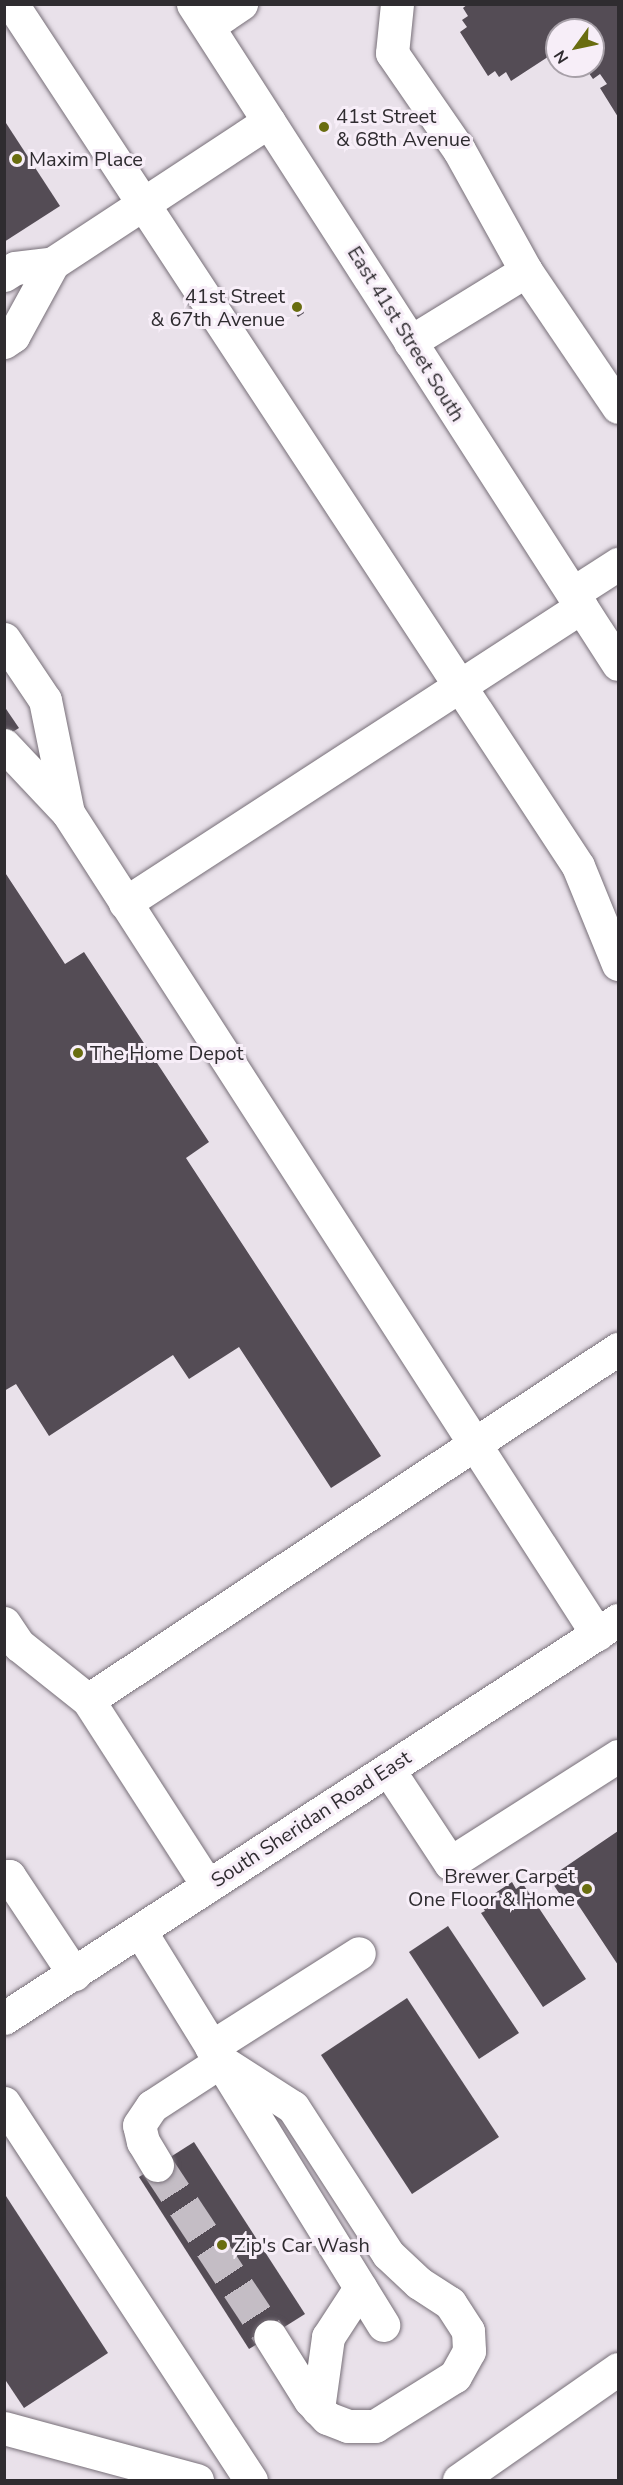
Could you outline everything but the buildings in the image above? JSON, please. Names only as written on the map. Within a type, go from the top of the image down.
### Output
[{"type":"main road","points":[[12,4],[141,204],[578,866],[618,964]]},
{"type":"main road","points":[[201,15],[241,4]]},
{"type":"main road","points":[[397,4],[392,53],[459,150],[526,271],[618,407]]},
{"type":"main road","name":"East 41st Street South","points":[[201,15],[618,664]]},
{"type":"main road","points":[[4,275],[15,268],[53,263],[269,121]]},
{"type":"main road","points":[[4,342],[13,336],[53,263]]},
{"type":"main road","points":[[410,342],[526,271]]},
{"type":"main road","points":[[125,903],[459,686],[577,600],[618,564]]},
{"type":"main road","points":[[4,639],[45,700],[68,813]]},
{"type":"main road","points":[[4,745],[68,813],[475,1444],[608,1627]]},
{"type":"main road","points":[[88,1701],[618,1349]]},
{"type":"main road","points":[[4,1623],[19,1645],[88,1701],[208,1886]]},
{"type":"main road","name":"South Sheridan Road East","points":[[4,2018],[608,1627]]},
{"type":"main road","points":[[387,1768],[450,1863],[618,1756]]},
{"type":"main road","points":[[4,1879],[9,1876],[74,1974]]},
{"type":"main road","points":[[140,1930],[383,2325]]},
{"type":"main road","points":[[157,2165],[143,2142],[139,2125],[152,2106],[216,2054],[359,1953]]},
{"type":"main road","points":[[216,2054],[293,2107],[388,2254],[419,2283],[450,2302],[468,2331],[469,2351],[455,2376],[375,2426],[348,2426],[327,2418],[318,2409],[270,2336]]},
{"type":"main road","points":[[4,2103],[251,2481]]},
{"type":"main road","points":[[318,2409],[328,2337],[360,2288]]},
{"type":"main road","points":[[459,2481],[618,2369]]},
{"type":"main road","points":[[4,2428],[197,2481]]},
{"type":"tunnel","points":[[157,2165],[270,2336]]},
{"type":"place","name":"41st Street & 68th Avenue","points":[[324,127]]},
{"type":"place","name":"Maxim Place","points":[[17,159]]},
{"type":"place","name":"41st Street & 67th Avenue","points":[[297,307]]},
{"type":"place","name":"The Home Depot","points":[[78,1053]]},
{"type":"place","name":"Brewer Carpet One Floor & Home","points":[[587,1889]]},
{"type":"place","name":"Zip's Car Wash","points":[[222,2245]]}]
